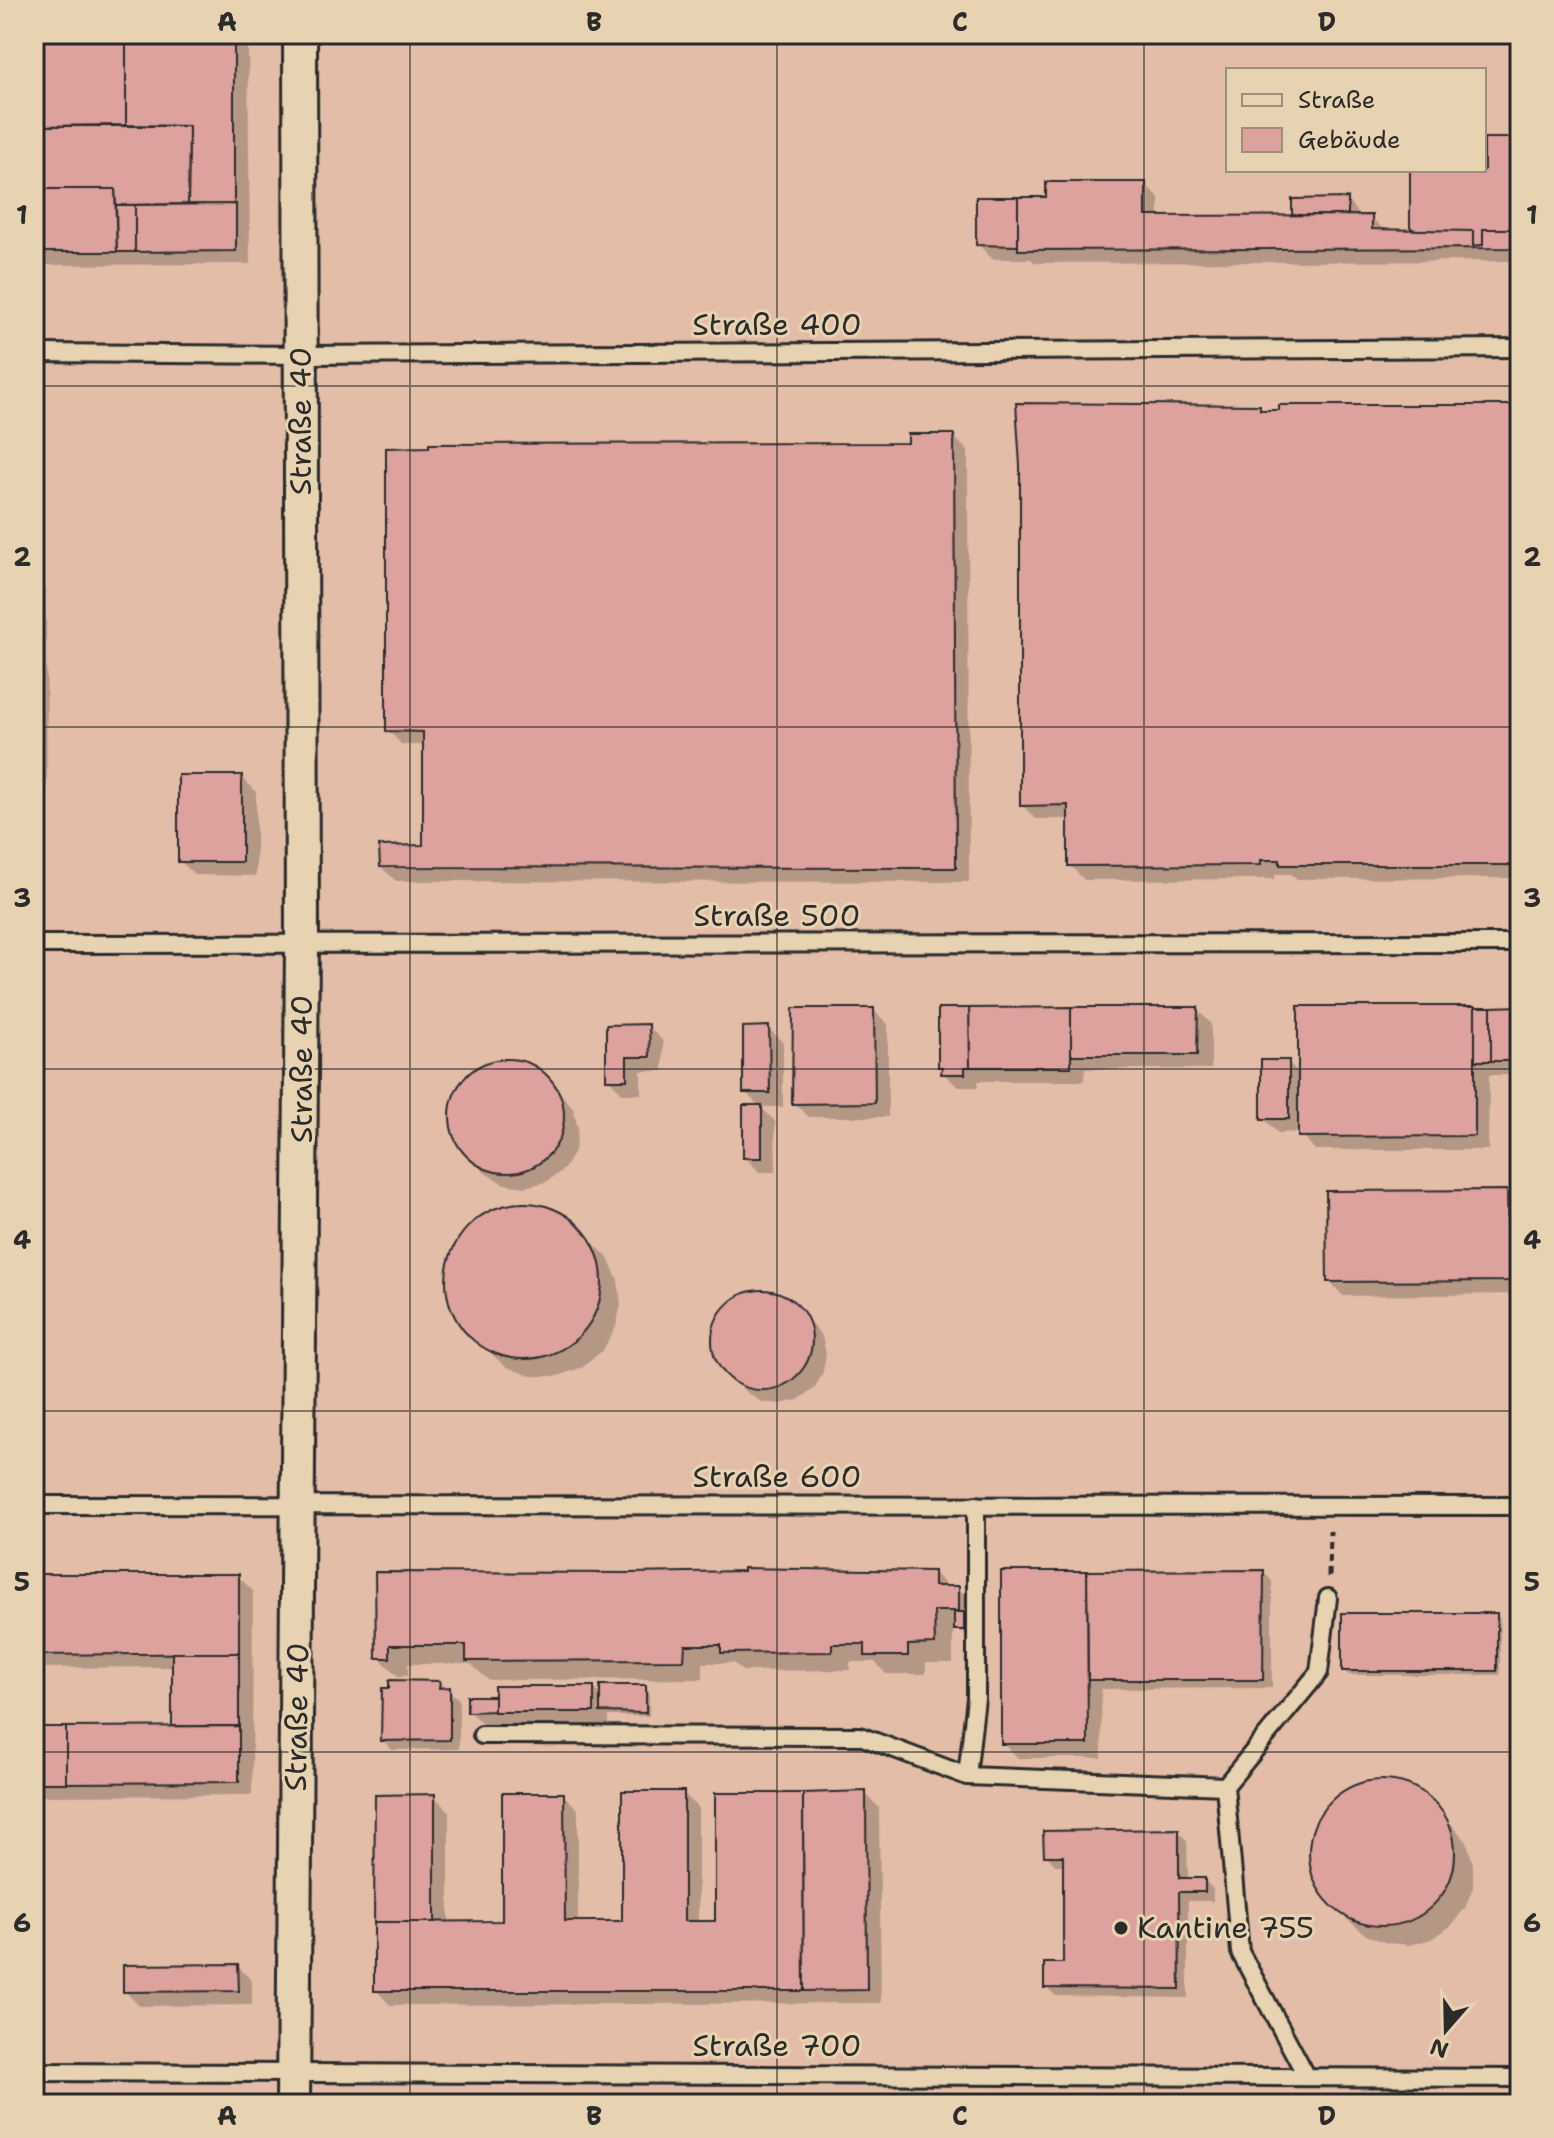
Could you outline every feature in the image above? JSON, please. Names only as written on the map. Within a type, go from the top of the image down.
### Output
[{"type":"street","name":"Straße 40","points":[[293,2104],[302,944],[300,34]]},
{"type":"lane","name":"Straße 400","points":[[34,353],[301,355],[1520,348]]},
{"type":"lane","name":"Straße 500","points":[[34,944],[1520,943]]},
{"type":"lane","name":"Straße 600","points":[[34,1505],[1520,1506]]},
{"type":"lane","points":[[967,1776],[976,1698],[976,1505]]},
{"type":"lane","points":[[1307,2077],[1240,1952],[1225,1786],[1319,1672],[1328,1598]]},
{"type":"lane","points":[[482,1735],[860,1736],[967,1776],[1225,1786]]},
{"type":"lane","name":"Straße 700","points":[[34,2072],[1520,2078]]},
{"type":"path","points":[[1328,1598],[1330,1508]]},
{"type":"shaded area","points":[[34,34],[1520,34],[1520,2104],[34,2104]]},
{"type":"building","points":[[34,34],[126,34],[126,125],[34,126]]},
{"type":"building","points":[[126,34],[234,34],[234,205],[188,204],[189,126],[126,125]]},
{"type":"building","points":[[34,126],[189,126],[188,204],[116,205],[115,189],[34,189]]},
{"type":"building","points":[[1486,138],[1520,138],[1520,229],[1483,229],[1483,245],[1473,246],[1473,231],[1415,231],[1410,227],[1410,172],[1486,172]]},
{"type":"building","points":[[1046,182],[1146,182],[1146,216],[1372,215],[1372,229],[1473,231],[1473,246],[1483,245],[1483,229],[1520,229],[1520,248],[1018,250],[1018,197],[1046,197]]},
{"type":"building","points":[[34,189],[115,189],[117,252],[34,252]]},
{"type":"building","points":[[976,197],[1018,197],[1018,246],[976,245]]},
{"type":"building","points":[[1348,198],[1348,215],[1292,215],[1292,199]]},
{"type":"building","points":[[236,204],[236,251],[135,252],[135,205]]},
{"type":"building","points":[[116,205],[135,205],[135,252],[117,252]]},
{"type":"building","points":[[1016,403],[1260,405],[1260,410],[1279,410],[1279,405],[1517,405],[1518,865],[1280,865],[1280,860],[1261,860],[1261,865],[1068,866],[1068,805],[1020,806],[1020,466]]},
{"type":"building","points":[[908,434],[954,434],[956,868],[380,867],[379,846],[423,845],[423,732],[386,731],[386,448],[429,447],[429,444],[908,443]]},
{"type":"building","points":[[178,775],[242,775],[242,862],[178,862]]},
{"type":"building","points":[[1298,1006],[1475,1006],[1475,1136],[1298,1137]]},
{"type":"building","points":[[1520,1006],[1520,1061],[1491,1061],[1491,1007]]},
{"type":"building","points":[[1071,1007],[1198,1007],[1197,1055],[1071,1055]]},
{"type":"building","points":[[1071,1007],[1071,1067],[970,1067],[969,1008]]},
{"type":"building","points":[[1475,1007],[1491,1007],[1491,1061],[1475,1061]]},
{"type":"building","points":[[793,1008],[874,1008],[875,1103],[792,1104]]},
{"type":"building","points":[[938,1008],[969,1008],[970,1067],[965,1067],[965,1074],[941,1074],[942,1067],[938,1067]]},
{"type":"building","points":[[649,1024],[650,1057],[627,1057],[627,1080],[606,1080],[606,1025]]},
{"type":"building","points":[[769,1026],[770,1093],[743,1093],[743,1027]]},
{"type":"building","points":[[507,1059],[529,1064],[547,1076],[559,1094],[564,1116],[559,1138],[547,1156],[529,1168],[507,1173],[485,1168],[467,1156],[455,1138],[450,1116],[455,1094],[467,1076],[485,1064]]},
{"type":"building","points":[[1261,1060],[1289,1060],[1289,1119],[1261,1119]]},
{"type":"building","points":[[743,1105],[762,1105],[762,1158],[743,1158]]},
{"type":"building","points":[[1507,1190],[1508,1246],[1520,1247],[1520,1281],[1327,1282],[1326,1191]]},
{"type":"building","points":[[524,1203],[554,1209],[579,1226],[596,1251],[602,1281],[596,1311],[579,1336],[554,1353],[524,1359],[494,1353],[469,1336],[452,1311],[446,1281],[452,1251],[469,1226],[494,1209]]},
{"type":"building","points":[[762,1290],[781,1294],[797,1305],[808,1321],[812,1340],[808,1359],[797,1375],[781,1386],[762,1390],[743,1386],[727,1375],[716,1359],[712,1340],[716,1321],[727,1305],[743,1294]]},
{"type":"building","points":[[743,1568],[934,1571],[934,1586],[959,1586],[959,1611],[934,1611],[935,1644],[908,1645],[908,1656],[865,1656],[865,1644],[832,1644],[832,1652],[721,1653],[721,1645],[685,1645],[684,1660],[466,1661],[466,1645],[390,1645],[390,1658],[376,1658],[375,1572],[631,1573],[743,1571]]},
{"type":"building","points":[[1264,1570],[1263,1680],[1088,1680],[1087,1571]]},
{"type":"building","points":[[1001,1571],[1087,1571],[1088,1744],[1001,1744]]},
{"type":"building","points":[[34,1574],[239,1574],[239,1653],[34,1655]]},
{"type":"building","points":[[954,1612],[964,1612],[964,1630],[954,1630]]},
{"type":"building","points":[[1342,1613],[1497,1613],[1497,1671],[1342,1671]]},
{"type":"building","points":[[172,1653],[239,1653],[239,1726],[172,1726]]},
{"type":"building","points":[[389,1680],[440,1681],[439,1688],[450,1687],[450,1740],[381,1741],[382,1688],[389,1688]]},
{"type":"building","points":[[600,1685],[646,1685],[646,1713],[600,1712]]},
{"type":"building","points":[[494,1686],[594,1686],[594,1712],[494,1712]]},
{"type":"building","points":[[467,1696],[494,1696],[494,1711],[467,1712]]},
{"type":"building","points":[[239,1726],[239,1782],[66,1783],[66,1727]]},
{"type":"building","points":[[34,1727],[66,1727],[66,1783],[34,1783]]},
{"type":"building","points":[[1382,1780],[1410,1786],[1433,1802],[1449,1825],[1455,1853],[1449,1881],[1433,1904],[1410,1920],[1382,1926],[1354,1920],[1331,1904],[1315,1881],[1309,1853],[1315,1825],[1331,1802],[1354,1786]]},
{"type":"building","points":[[622,1791],[684,1791],[684,1921],[715,1921],[715,1793],[803,1793],[804,1991],[374,1991],[374,1922],[502,1921],[502,1793],[564,1793],[565,1921],[622,1921]]},
{"type":"building","points":[[866,1791],[867,1990],[804,1991],[803,1793]]},
{"type":"building","points":[[435,1794],[435,1922],[374,1922],[375,1795]]},
{"type":"building","name":"Kantine 755","points":[[1179,1829],[1179,1878],[1205,1878],[1205,1892],[1179,1892],[1180,1989],[1044,1988],[1044,1963],[1063,1963],[1063,1856],[1044,1856],[1043,1831]]},
{"type":"building","points":[[238,1964],[239,1991],[123,1992],[123,1965]]},
{"type":"place","name":"Kantine 755","points":[[1121,1928]]}]
